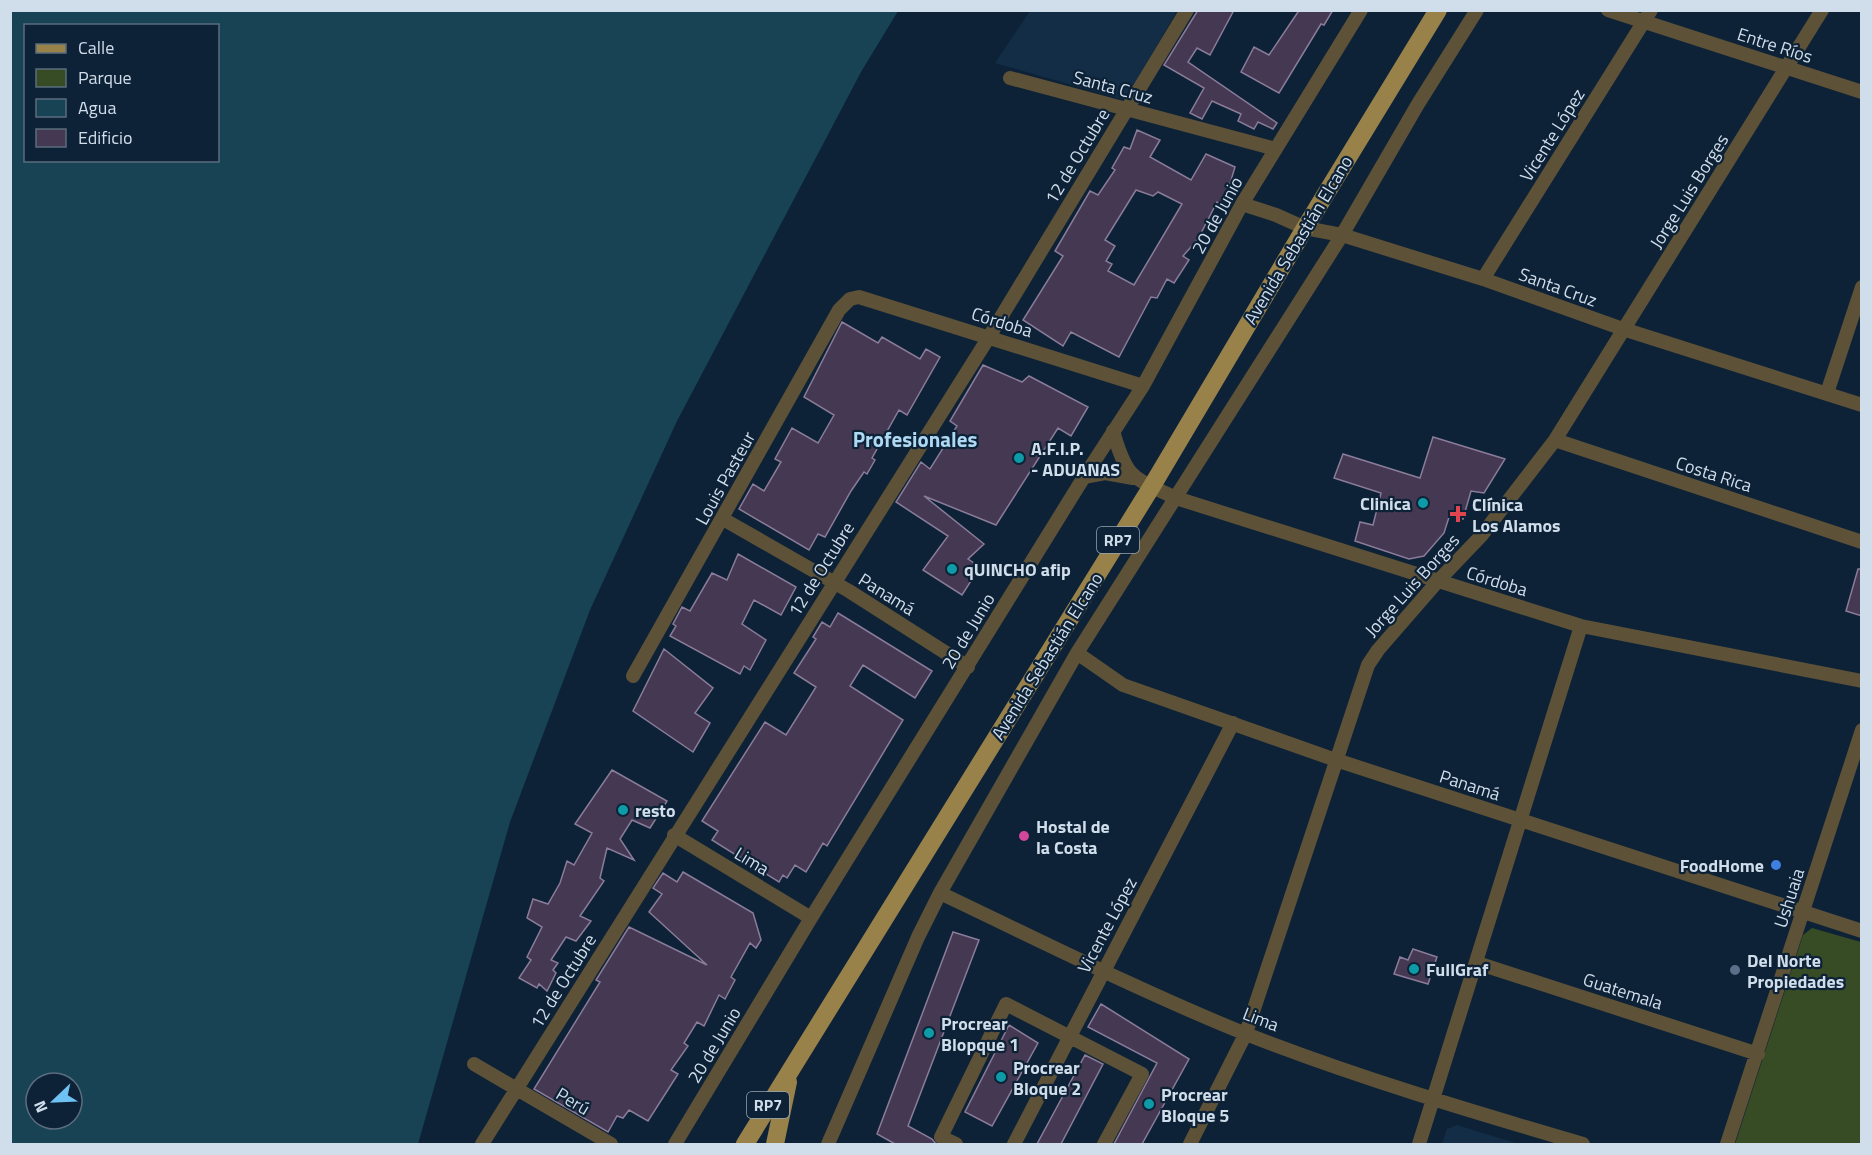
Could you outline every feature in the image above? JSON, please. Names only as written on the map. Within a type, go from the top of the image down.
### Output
[{"type":"main road","name":"Avenida Sebastián Elcano","points":[[745,1144],[1152,486],[1438,10]]},
{"type":"main road","points":[[775,1144],[792,1066]]},
{"type":"street","name":"12 de Octubre","points":[[482,1144],[674,835],[989,337],[1187,10]]},
{"type":"street","name":"20 de Junio","points":[[675,1144],[811,918],[1084,477],[1143,386],[1242,204],[1361,10]]},
{"type":"street","points":[[833,1143],[918,937],[940,893],[1077,653],[1342,235],[1424,94],[1477,10]]},
{"type":"street","name":"Entre Ríos","points":[[1608,10],[1862,92]]},
{"type":"street","name":"Vicente López","points":[[1483,279],[1651,10]]},
{"type":"street","name":"Jorge Luis Borges","points":[[1190,1144],[1246,1034],[1368,665],[1378,650],[1438,581],[1481,536],[1555,440],[1822,10]]},
{"type":"street","name":"Santa Cruz","points":[[1010,78],[1276,149]]},
{"type":"street","name":"Santa Cruz","points":[[1242,204],[1276,215],[1305,228],[1342,235],[1483,279],[1623,329],[1862,405]]},
{"type":"street","points":[[1827,393],[1862,287]]},
{"type":"street","name":"Córdoba","points":[[850,299],[859,297],[1143,386]]},
{"type":"street","name":"Louis Pasteur","points":[[633,676],[839,310],[850,299]]},
{"type":"street","points":[[1113,431],[1119,450],[1133,478]]},
{"type":"street","name":"Costa Rica","points":[[1555,440],[1862,542]]},
{"type":"street","name":"Córdoba","points":[[1084,477],[1105,472],[1133,478],[1176,498],[1581,626],[1862,681]]},
{"type":"street","name":"Panamá","points":[[723,519],[834,582],[968,667]]},
{"type":"street","points":[[1419,1144],[1581,626]]},
{"type":"street","name":"Panamá","points":[[1077,653],[1123,685],[1336,760],[1862,931]]},
{"type":"street","name":"Vicente López","points":[[1014,1144],[1233,723]]},
{"type":"street","name":"Ushuaia","points":[[1727,1144],[1862,730]]},
{"type":"street","name":"Lima","points":[[674,835],[811,918]]},
{"type":"street","name":"Lima","points":[[940,893],[1103,971],[1246,1034],[1434,1100],[1583,1144]]},
{"type":"street","name":"Guatemala","points":[[1477,963],[1758,1054]]},
{"type":"street","points":[[956,1144],[941,1137],[1006,1004],[1142,1074],[1104,1144]]},
{"type":"street","points":[[474,1064],[517,1089]]},
{"type":"street","name":"Perú","points":[[517,1089],[611,1144]]},
{"type":"shaded area","points":[[1030,11],[1177,11],[1125,100],[995,63]]},
{"type":"shaded area","points":[[1457,1125],[1519,1144],[1442,1144],[1447,1129]]},
{"type":"green space","points":[[1812,928],[1861,942],[1861,1144],[1735,1144],[1803,935]]},
{"type":"water","points":[[10,11],[898,11],[861,72],[677,421],[590,610],[510,822],[418,1144],[11,1144]]},
{"type":"building","points":[[1198,10],[1234,10],[1210,55],[1197,48],[1188,62],[1277,123],[1273,129],[1258,122],[1254,129],[1238,121],[1241,114],[1212,101],[1202,119],[1190,113],[1204,88],[1164,65]]},
{"type":"building","points":[[1296,10],[1333,10],[1324,25],[1321,24],[1279,93],[1241,72],[1254,47],[1269,55],[1298,12]]},
{"type":"building","points":[[1137,130],[1160,140],[1150,157],[1191,180],[1206,154],[1235,167],[1222,205],[1217,202],[1198,239],[1183,256],[1189,260],[1174,283],[1167,279],[1157,298],[1151,297],[1119,357],[1071,332],[1063,346],[1023,320],[1063,256],[1055,251],[1090,191],[1098,195],[1115,170],[1112,168],[1124,147],[1130,149]],"holes":[[[1136,190],[1153,196],[1158,192],[1182,204],[1134,285],[1108,271],[1112,264],[1106,261],[1115,246],[1105,240]]]},
{"type":"building","points":[[842,322],[878,343],[882,337],[920,359],[926,349],[940,357],[907,415],[899,410],[872,458],[875,460],[867,474],[864,472],[851,491],[825,537],[818,534],[809,550],[739,509],[753,484],[764,491],[781,462],[775,459],[792,428],[818,443],[834,415],[804,397]]},
{"type":"building","name":"A.F.I.P. - ADUANAS","points":[[983,365],[1022,382],[1029,376],[1088,407],[1071,436],[1058,428],[996,525],[924,496],[984,544],[968,559],[980,567],[962,595],[923,570],[948,536],[896,502],[921,462],[930,469],[957,426],[950,421]]},
{"type":"building","name":"Clinica","points":[[1433,437],[1505,459],[1484,493],[1471,491],[1463,519],[1450,514],[1444,533],[1424,556],[1409,559],[1355,541],[1360,522],[1373,525],[1381,493],[1334,478],[1343,454],[1420,478]]},
{"type":"building","points":[[738,554],[796,587],[781,615],[754,600],[742,624],[766,640],[750,670],[744,666],[740,674],[670,636],[676,626],[673,624],[682,607],[690,611],[712,573],[727,580]]},
{"type":"building","points":[[1858,569],[1862,569],[1862,616],[1846,611]]},
{"type":"building","points":[[838,613],[932,671],[915,698],[863,665],[850,686],[903,720],[827,846],[823,843],[806,872],[795,865],[787,878],[783,875],[779,882],[712,840],[718,831],[702,821],[765,722],[786,735],[816,687],[794,673],[816,639],[813,637],[822,622],[830,627]]},
{"type":"building","points":[[664,649],[713,688],[695,713],[710,723],[693,752],[633,711]]},
{"type":"building","points":[[612,770],[667,801],[650,828],[632,820],[620,839],[634,860],[607,848],[600,878],[604,881],[580,916],[591,921],[576,941],[566,937],[551,960],[558,963],[553,970],[556,973],[547,991],[539,984],[537,988],[519,978],[531,960],[527,957],[542,927],[527,918],[533,899],[548,904],[560,883],[567,861],[574,865],[592,833],[575,824]]},
{"type":"building","points":[[683,872],[753,913],[761,940],[756,948],[750,943],[731,977],[735,980],[725,999],[719,995],[704,1026],[697,1022],[684,1043],[688,1046],[671,1070],[678,1074],[648,1121],[629,1110],[623,1118],[617,1116],[608,1132],[534,1089],[600,982],[596,980],[629,927],[707,965],[649,912],[662,894],[653,888],[663,873],[677,882]]},
{"type":"building","name":"Procrear Blopque 1","points":[[953,932],[979,940],[908,1126],[932,1139],[936,1144],[895,1144],[877,1134]]},
{"type":"building","name":"FullGraf","points":[[1413,949],[1437,957],[1428,984],[1394,974],[1400,957],[1408,960]]},
{"type":"building","name":"Procrear Bloque 5","points":[[1101,1004],[1189,1059],[1142,1144],[1114,1144],[1157,1063],[1088,1027]]},
{"type":"building","name":"Procrear Bloque 2","points":[[1009,1025],[1038,1043],[992,1126],[965,1112]]},
{"type":"building","points":[[1085,1055],[1103,1064],[1061,1144],[1037,1144]]},
{"type":"place","name":"A.F.I.P. - ADUANAS","points":[[1019,458]]},
{"type":"place","name":"Clinica","points":[[1423,503]]},
{"type":"place","name":"Clínica Los Alamos","points":[[1458,514]]},
{"type":"place","name":"qUINCHO afip","points":[[952,569]]},
{"type":"place","name":"resto","points":[[623,810]]},
{"type":"place","name":"Hostal de la Costa","points":[[1024,836]]},
{"type":"place","name":"FoodHome","points":[[1776,865]]},
{"type":"place","name":"FullGraf","points":[[1414,969]]},
{"type":"place","name":"Del Norte Propiedades","points":[[1735,970]]},
{"type":"place","name":"Procrear Blopque 1","points":[[929,1033]]},
{"type":"place","name":"Procrear Bloque 2","points":[[1001,1077]]},
{"type":"place","name":"Procrear Bloque 5","points":[[1149,1104]]},
{"type":"district","name":"Profesionales","points":[[915,439]]}]
